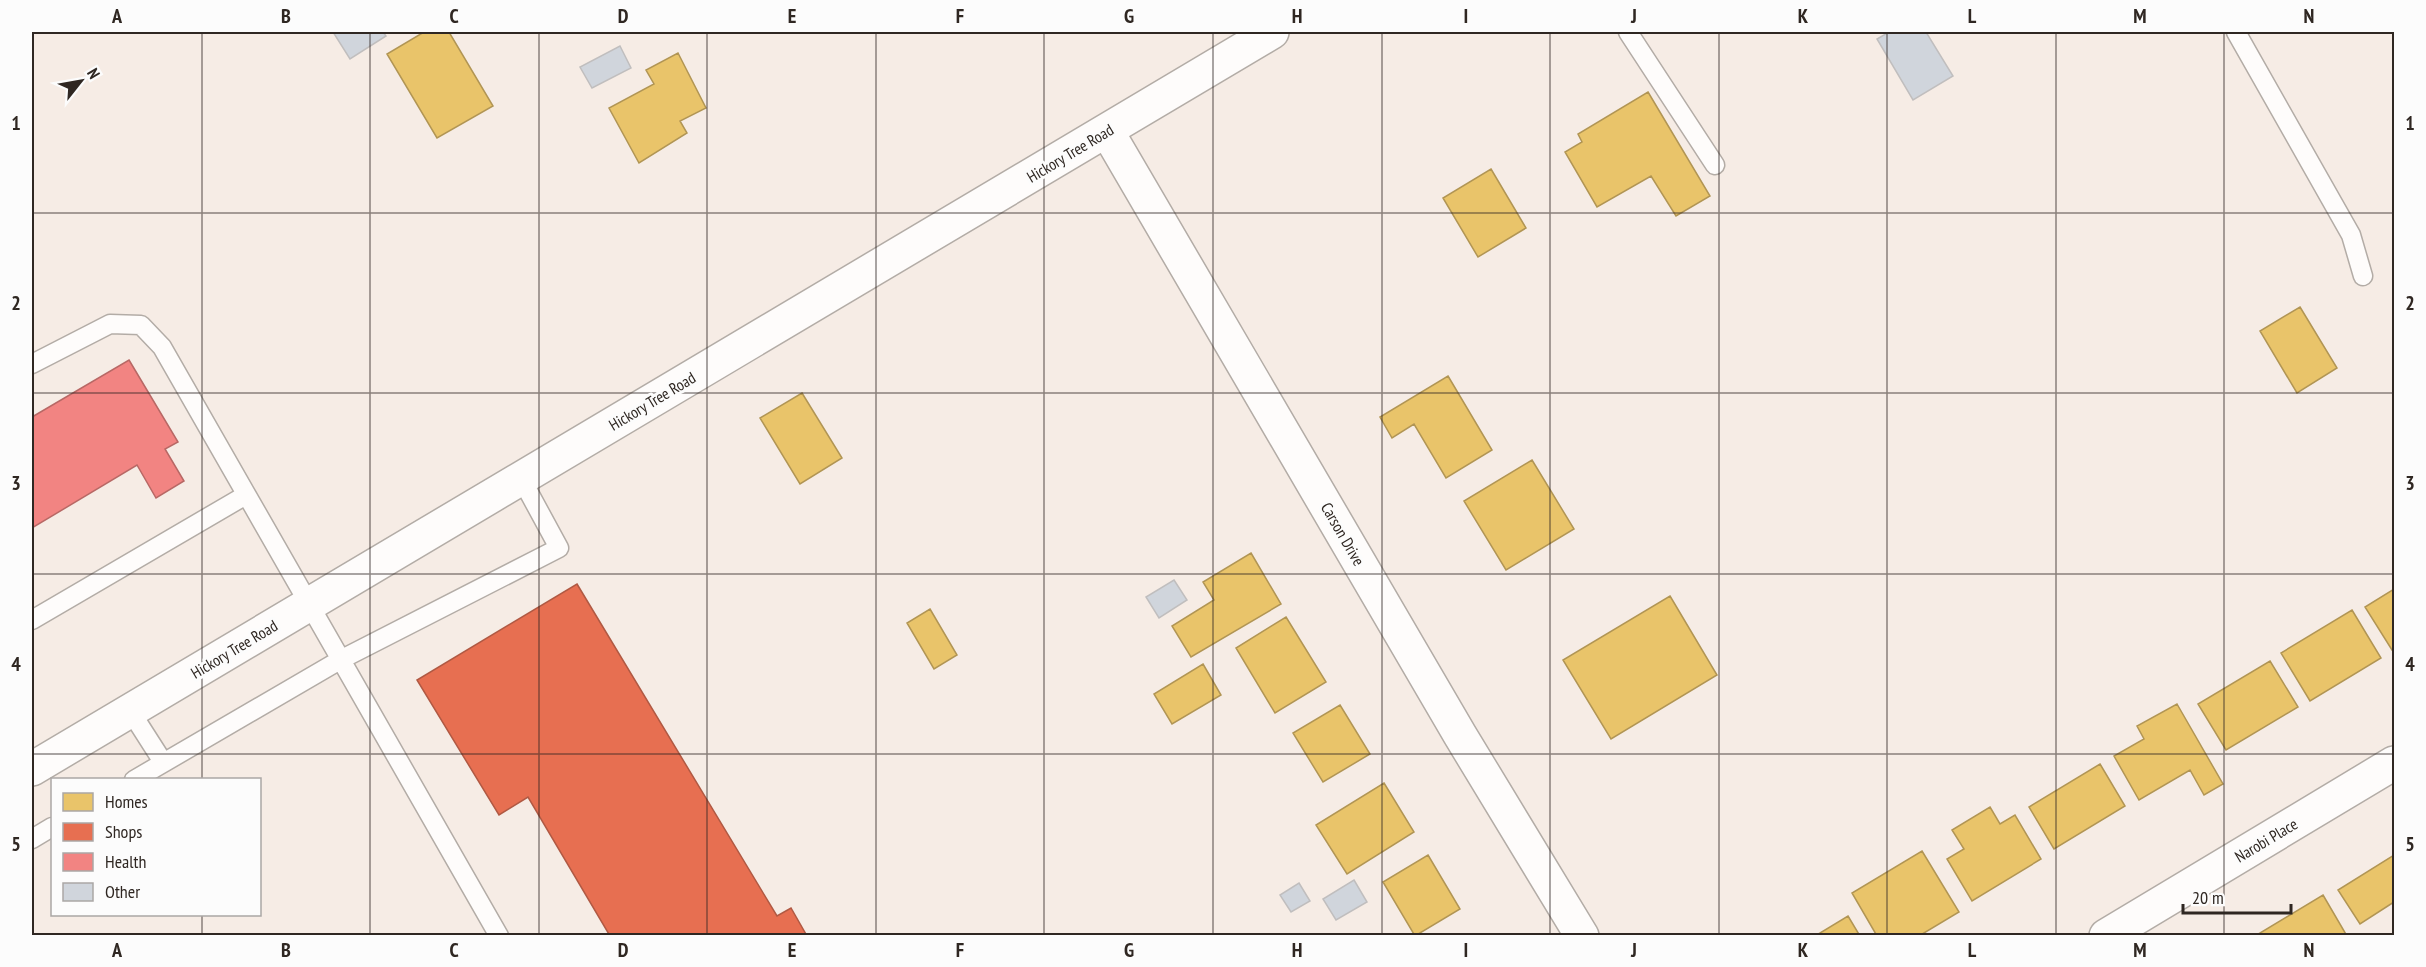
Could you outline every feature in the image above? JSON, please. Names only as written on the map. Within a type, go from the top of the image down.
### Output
[{"type":"street","name":"Hickory Tree Road","points":[[32,770],[1272,32]]},
{"type":"street","name":"Carson Drive","points":[[1107,131],[1460,735],[1582,936]]},
{"type":"street","name":"Narobi Place","points":[[2106,936],[2394,763]]},
{"type":"lane","points":[[1628,32],[1715,165]]},
{"type":"lane","points":[[2236,32],[2351,235],[2363,276]]},
{"type":"lane","points":[[32,364],[110,324],[141,325],[162,347],[499,936]]},
{"type":"lane","points":[[137,778],[340,660],[559,548],[521,478]]},
{"type":"lane","points":[[32,620],[246,495]]},
{"type":"lane","points":[[131,712],[163,762]]},
{"type":"lane","points":[[32,839],[51,828]]},
{"type":"building: Homes","points":[[424,32],[449,32],[493,106],[437,138],[387,54]]},
{"type":"building: Homes","points":[[678,53],[706,108],[680,121],[687,133],[639,163],[609,108],[654,84],[646,70]]},
{"type":"building: Homes","points":[[1648,92],[1710,196],[1676,216],[1651,176],[1597,207],[1565,152],[1582,142],[1578,134]]},
{"type":"building: Homes","points":[[1491,169],[1526,228],[1478,257],[1443,198]]},
{"type":"building: Homes","points":[[2300,307],[2337,368],[2297,393],[2260,331]]},
{"type":"building: Homes","points":[[1448,376],[1492,450],[1446,478],[1414,424],[1392,438],[1380,417]]},
{"type":"building: Homes","points":[[802,393],[842,458],[800,484],[760,418]]},
{"type":"building: Homes","points":[[1532,460],[1574,529],[1506,570],[1464,501]]},
{"type":"building: Homes","points":[[1251,553],[1281,604],[1191,657],[1172,626],[1214,600],[1203,582]]},
{"type":"building: Homes","points":[[2394,589],[2394,649],[2392,650],[2365,607]]},
{"type":"building: Homes","points":[[1670,596],[1717,675],[1611,739],[1563,660]]},
{"type":"building: Homes","points":[[930,609],[957,655],[934,669],[907,623]]},
{"type":"building: Homes","points":[[2352,610],[2381,658],[2310,701],[2281,653]]},
{"type":"building: Homes","points":[[1286,617],[1326,682],[1275,713],[1236,648]]},
{"type":"building: Homes","points":[[2270,661],[2298,707],[2226,750],[2198,704]]},
{"type":"building: Homes","points":[[1203,664],[1221,695],[1172,724],[1154,694]]},
{"type":"building: Homes","points":[[2177,704],[2223,784],[2204,795],[2190,770],[2139,800],[2114,756],[2144,739],[2137,726]]},
{"type":"building: Homes","points":[[1340,705],[1370,754],[1323,782],[1293,733]]},
{"type":"building: Homes","points":[[2100,764],[2125,806],[2054,849],[2029,807]]},
{"type":"building: Homes","points":[[1384,783],[1414,832],[1347,874],[1316,825]]},
{"type":"building: Homes","points":[[1990,807],[2000,824],[2015,815],[2041,859],[1972,901],[1947,859],[1964,849],[1952,830]]},
{"type":"building: Homes","points":[[1922,851],[1959,912],[1919,936],[1877,936],[1852,893]]},
{"type":"building: Homes","points":[[1428,855],[1460,909],[1415,936],[1383,882]]},
{"type":"building: Homes","points":[[2394,855],[2394,902],[2360,924],[2338,890]]},
{"type":"building: Homes","points":[[2323,895],[2347,936],[2255,936]]},
{"type":"building: Homes","points":[[1848,916],[1860,936],[1815,936]]},
{"type":"building: Shops","points":[[577,584],[777,916],[791,908],[807,936],[610,936],[528,797],[499,815],[417,680]]},
{"type":"building: Health","points":[[129,360],[178,442],[165,449],[184,481],[156,498],[137,465],[32,528],[32,417]]},
{"type":"building: Other","points":[[333,32],[383,32],[386,36],[350,59]]},
{"type":"building: Other","points":[[1889,32],[1926,32],[1953,76],[1913,100],[1877,39]]},
{"type":"building: Other","points":[[620,46],[631,68],[592,88],[580,67]]},
{"type":"building: Other","points":[[1174,580],[1187,600],[1159,618],[1146,597]]},
{"type":"building: Other","points":[[1354,880],[1367,902],[1336,920],[1323,899]]},
{"type":"building: Other","points":[[1299,883],[1310,901],[1291,912],[1280,895]]}]
